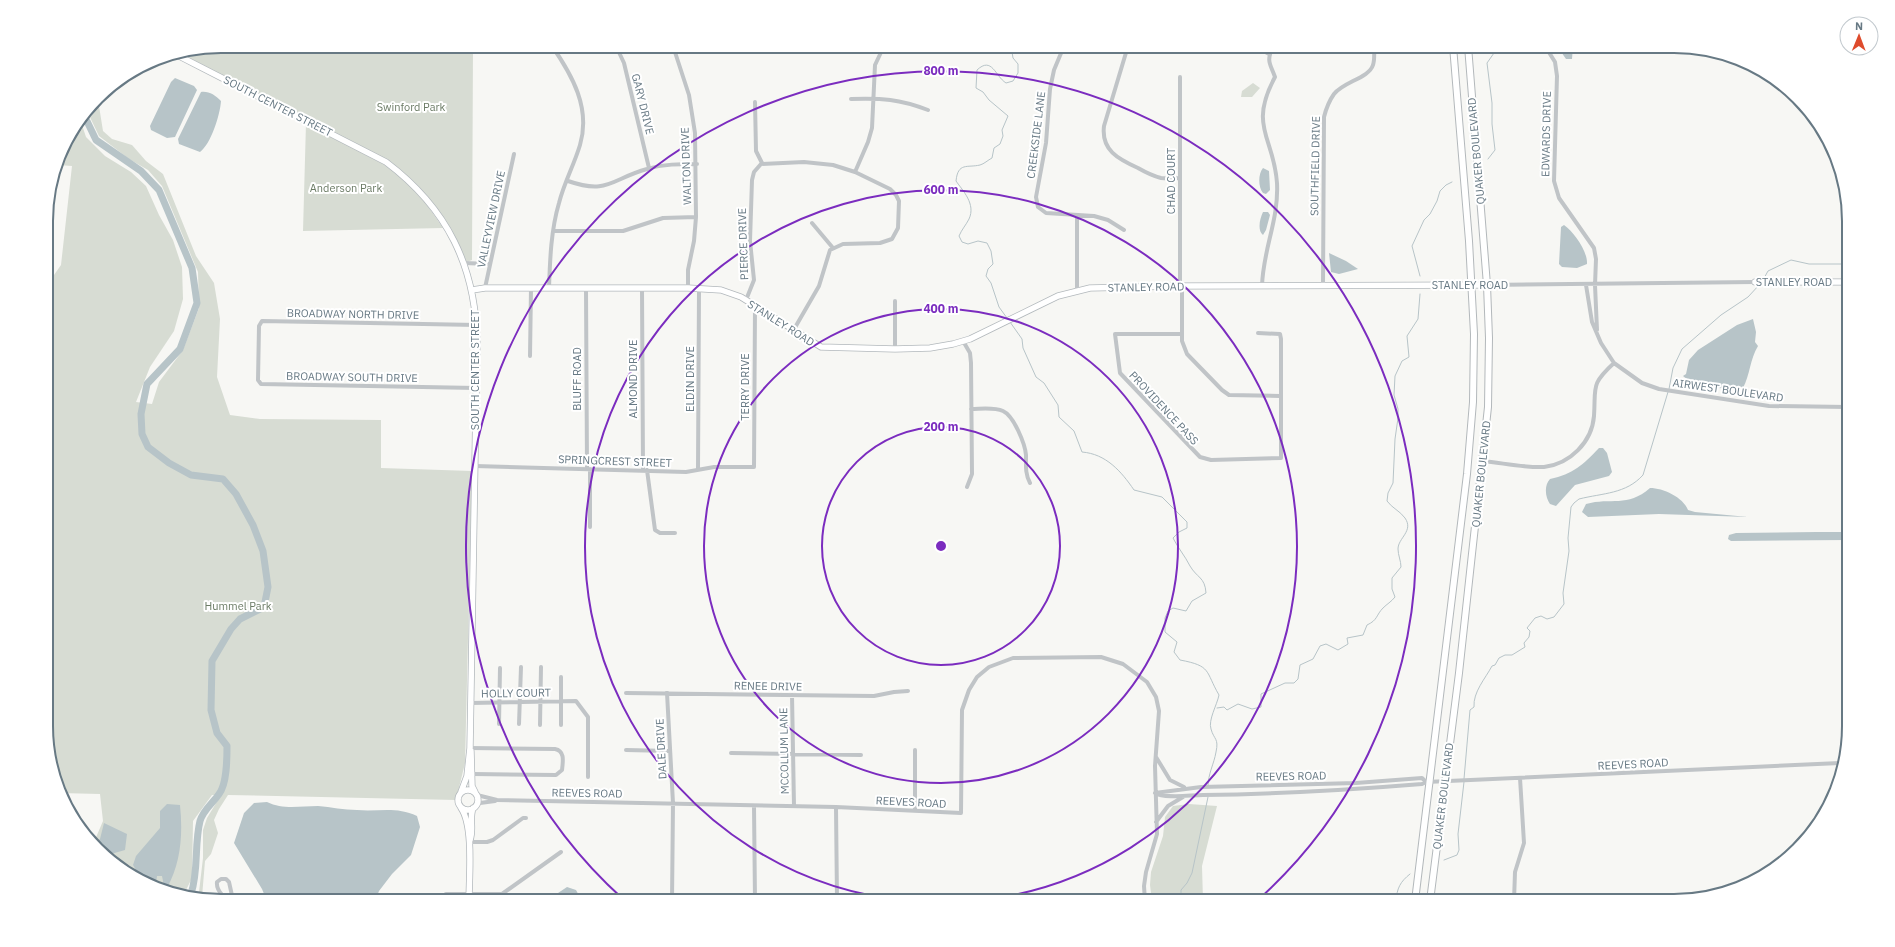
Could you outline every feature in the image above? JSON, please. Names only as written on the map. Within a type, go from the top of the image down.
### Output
[{"type":"main road","name":"QUAKER BOULEVARD","points":[[1416,894],[1470,442],[1474,355],[1471,286],[1454,53]]},
{"type":"main road","name":"QUAKER BOULEVARD","points":[[1431,894],[1483,461],[1488,400],[1489,338],[1487,285],[1469,53]]},
{"type":"street","points":[[549,288],[550,253],[559,202],[568,181],[581,142],[582,114],[576,85],[556,53]]},
{"type":"street","name":"GARY DRIVE","points":[[619,53],[624,63],[649,168]]},
{"type":"street","name":"WALTON DRIVE","points":[[675,53],[689,95],[694,118],[697,164],[696,217],[694,241],[688,270],[688,288]]},
{"type":"street","points":[[855,172],[871,135],[874,122],[875,65],[881,53]]},
{"type":"street","name":"CREEKSIDE LANE","points":[[1061,53],[1054,70],[1050,89],[1046,143],[1036,201],[1038,207],[1046,213],[1101,218],[1124,230]]},
{"type":"street","points":[[1126,53],[1104,126],[1104,136],[1107,146],[1120,160],[1153,176],[1161,178],[1180,178]]},
{"type":"street","name":"SOUTHFIELD DRIVE","points":[[1323,285],[1324,117],[1328,104],[1335,93],[1344,86],[1368,73],[1373,64],[1374,53]]},
{"type":"street","name":"EDWARDS DRIVE","points":[[1549,53],[1555,62],[1557,76],[1554,181],[1559,198],[1594,248],[1596,259],[1595,285]]},
{"type":"street","points":[[1262,286],[1264,259],[1275,218],[1277,198],[1276,173],[1262,122],[1264,100],[1275,77],[1270,66],[1269,54]]},
{"type":"street","name":"SOUTH CENTER STREET","points":[[182,58],[386,162],[415,186],[434,209],[450,231],[464,263],[472,290],[477,325],[470,748],[467,776],[461,792]]},
{"type":"street","name":"CHAD COURT","points":[[1180,77],[1181,286],[1182,334],[1185,351],[1225,393],[1234,396],[1280,396]]},
{"type":"street","points":[[851,99],[900,100],[928,110]]},
{"type":"street","points":[[755,102],[756,151],[762,163],[814,162],[833,165],[855,172],[890,189],[899,201],[898,228],[889,241],[843,244],[830,250],[826,258],[819,286],[793,331]]},
{"type":"street","name":"VALLEYVIEW DRIVE","points":[[485,288],[514,154]]},
{"type":"street","name":"PIERCE DRIVE","points":[[746,300],[754,280],[750,241],[752,180],[754,172],[762,163]]},
{"type":"street","points":[[568,181],[587,187],[602,187],[649,168],[676,164],[697,164]]},
{"type":"street","points":[[1077,290],[1078,215]]},
{"type":"street","points":[[554,231],[623,231],[663,218],[696,217]]},
{"type":"street","points":[[812,223],[833,248]]},
{"type":"street","points":[[464,263],[490,264]]},
{"type":"street","name":"STANLEY ROAD","points":[[472,290],[485,288],[688,288],[727,292],[746,300],[793,331],[821,347],[895,349],[944,346],[963,341],[1058,296],[1077,290],[1097,287],[1323,285],[1471,286],[1842,282]]},
{"type":"street","points":[[1483,461],[1545,467],[1557,464],[1574,454],[1584,443],[1590,432],[1593,420],[1594,392],[1596,382],[1602,373],[1614,363],[1598,335],[1591,317],[1586,285]]},
{"type":"street","points":[[1595,285],[1598,335]]},
{"type":"street","points":[[530,356],[531,288]]},
{"type":"street","name":"BLUFF ROAD","points":[[586,289],[590,527]]},
{"type":"street","name":"ALMOND DRIVE","points":[[642,289],[645,470],[655,530],[660,533],[675,533]]},
{"type":"street","name":"ELDIN DRIVE","points":[[698,470],[699,289]]},
{"type":"street","points":[[895,301],[895,349]]},
{"type":"street","name":"TERRY DRIVE","points":[[754,467],[755,307]]},
{"type":"street","name":"BROADWAY NORTH DRIVE","points":[[258,353],[259,326],[262,321],[477,325]]},
{"type":"street","points":[[1258,333],[1280,334],[1280,396]]},
{"type":"street","name":"PROVIDENCE PASS","points":[[1182,334],[1115,334],[1120,373],[1196,455],[1211,460],[1281,458],[1280,396]]},
{"type":"street","points":[[963,341],[971,358],[972,474],[967,487]]},
{"type":"street","name":"BROADWAY SOUTH DRIVE","points":[[258,353],[258,380],[261,384],[476,388]]},
{"type":"street","name":"AIRWEST BOULEVARD","points":[[1614,363],[1642,383],[1659,389],[1768,406],[1842,407]]},
{"type":"street","points":[[972,409],[998,410],[1009,416],[1022,441],[1025,452],[1027,477],[1030,483]]},
{"type":"street","name":"SPRINGCREST STREET","points":[[475,466],[686,472],[714,467],[754,467]]},
{"type":"street","name":"REEVES ROAD","points":[[474,808],[480,803],[497,800],[836,807],[961,813],[962,721],[964,702],[977,677],[989,667],[1013,658],[1101,657],[1124,664],[1147,682],[1156,697],[1159,719],[1155,793]]},
{"type":"street","points":[[520,724],[521,667]]},
{"type":"street","points":[[540,724],[541,667]]},
{"type":"street","points":[[499,724],[500,668]]},
{"type":"street","points":[[560,725],[561,677]]},
{"type":"street","name":"RENEE DRIVE","points":[[626,693],[874,696],[908,691]]},
{"type":"street","name":"DALE DRIVE","points":[[667,694],[672,803],[672,894]]},
{"type":"street","name":"MCCOLLUM LANE","points":[[792,695],[794,806]]},
{"type":"street","name":"HOLLY COURT","points":[[471,703],[520,703],[541,701],[577,702],[588,717],[588,777]]},
{"type":"street","points":[[470,748],[557,749],[562,755],[561,772],[556,775],[473,774]]},
{"type":"street","name":"SOUTH CENTER STREET","points":[[470,748],[473,774],[472,786],[476,794]]},
{"type":"street","points":[[626,750],[670,750]]},
{"type":"street","points":[[915,750],[915,811]]},
{"type":"street","points":[[731,753],[861,755]]},
{"type":"street","points":[[1156,757],[1170,780],[1179,786],[1190,788]]},
{"type":"street","name":"REEVES ROAD","points":[[1155,793],[1160,796],[1185,796],[1351,790],[1444,781],[1838,763]]},
{"type":"street","name":"REEVES ROAD","points":[[1155,793],[1212,786],[1356,783],[1422,778],[1428,782]]},
{"type":"street","points":[[1514,894],[1515,872],[1524,843],[1520,778]]},
{"type":"street","points":[[446,894],[469,894],[470,842],[465,813],[457,800],[461,792],[469,789],[476,794],[478,801],[470,816],[472,835],[470,842]]},
{"type":"street","points":[[1145,894],[1144,886],[1149,859],[1157,834],[1155,793]]},
{"type":"street","name":"REEVES ROAD","points":[[476,794],[497,800]]},
{"type":"street","points":[[1156,822],[1173,802],[1185,796]]},
{"type":"street","points":[[754,806],[754,894]]},
{"type":"street","points":[[836,807],[836,894]]},
{"type":"street","points":[[461,808],[467,810],[474,808]]},
{"type":"street","points":[[470,842],[487,842],[493,840],[526,818]]},
{"type":"street","points":[[502,894],[507,892],[561,852]]},
{"type":"street","points":[[222,894],[218,889],[217,882],[221,879],[226,879],[229,882],[232,894]]},
{"type":"green space","name":"Swinford Park","points":[[210,53],[473,53],[472,260],[464,263],[450,231],[414,186],[443,228],[303,231],[306,123],[182,58]]},
{"type":"green space","points":[[1253,83],[1260,88],[1252,97],[1241,97],[1242,91]]},
{"type":"green space","name":"Hummel Park","points":[[99,106],[103,131],[112,139],[132,145],[146,161],[163,174],[196,256],[214,283],[220,319],[217,377],[230,415],[260,419],[381,420],[381,468],[472,471],[465,763],[456,800],[228,795],[214,820],[218,833],[211,854],[205,861],[202,893],[198,893],[203,858],[203,830],[207,818],[221,795],[212,795],[193,821],[192,878],[186,890],[147,877],[128,866],[102,845],[96,838],[103,821],[100,794],[67,793],[62,780],[54,748],[53,276],[61,265],[72,166],[63,165],[70,147],[82,126],[86,137],[105,156],[131,172],[146,186],[159,215],[173,240],[182,267],[183,299],[174,331],[150,367],[136,402],[152,404],[159,382],[183,350],[199,308],[198,272],[162,186],[148,170],[129,159],[99,136],[90,117]]},
{"type":"green space","points":[[1189,804],[1217,806],[1202,866],[1203,894],[1151,894],[1151,872],[1163,836],[1165,817],[1173,806]]},
{"type":"shaded area","points":[[1562,53],[1572,53],[1572,59],[1566,59]]},
{"type":"shaded area","points":[[175,78],[194,86],[197,90],[175,137],[167,138],[151,130],[150,126],[171,82]]},
{"type":"shaded area","points":[[201,92],[212,94],[221,101],[219,114],[214,129],[208,143],[200,152],[179,144],[178,139]]},
{"type":"shaded area","points":[[1263,168],[1269,171],[1270,190],[1266,194],[1263,193],[1259,184],[1259,177]]},
{"type":"shaded area","points":[[1263,212],[1268,212],[1270,215],[1263,235],[1260,230],[1260,221]]},
{"type":"shaded area","points":[[1564,225],[1572,232],[1583,248],[1587,259],[1587,264],[1577,268],[1562,267],[1559,264],[1561,227]]},
{"type":"shaded area","points":[[1329,253],[1346,261],[1358,269],[1339,274],[1331,272]]},
{"type":"shaded area","points":[[1753,319],[1756,332],[1755,342],[1758,346],[1753,356],[1743,388],[1729,389],[1712,387],[1695,383],[1683,376],[1686,374],[1689,360],[1698,350],[1737,325]]},
{"type":"shaded area","points":[[1599,448],[1603,448],[1607,453],[1612,472],[1609,476],[1575,485],[1556,506],[1550,504],[1546,491],[1547,484],[1550,479],[1577,468]]},
{"type":"shaded area","points":[[1650,488],[1655,488],[1672,494],[1682,501],[1688,510],[1748,517],[1659,514],[1588,517],[1582,512],[1586,504],[1634,498]]},
{"type":"shaded area","points":[[1842,532],[1842,540],[1731,541],[1728,539],[1729,535],[1736,533]]},
{"type":"shaded area","points":[[267,802],[285,807],[318,806],[352,810],[402,811],[417,816],[420,827],[411,855],[392,874],[378,894],[264,894],[234,843],[244,813],[254,803]]},
{"type":"shaded area","points":[[167,804],[180,805],[180,848],[175,869],[168,885],[164,884],[162,876],[157,876],[156,881],[137,871],[133,865],[136,856],[160,828],[160,811]]},
{"type":"shaded area","points":[[104,823],[127,834],[125,850],[112,854],[98,841],[100,839]]},
{"type":"shaded area","points":[[567,887],[576,890],[578,894],[556,894]]},
{"type":"waterway","points":[[1007,318],[999,307],[991,283],[986,276],[988,269],[993,264],[991,251],[987,243],[978,241],[968,244],[962,242],[959,236],[969,219],[971,208],[968,198],[956,181],[957,175],[961,168],[983,164],[992,158],[994,148],[1000,144],[1003,136],[1002,130],[1008,116],[989,100],[983,92],[976,88],[977,70],[982,66],[990,66],[1006,83],[1013,81],[1018,73],[1018,64],[1013,58],[1012,53]]},
{"type":"waterway","points":[[1488,159],[1495,150],[1492,124],[1492,103],[1487,63],[1494,53]]},
{"type":"waterway","points":[[87,121],[96,140],[141,171],[159,190],[192,268],[197,303],[180,349],[147,384],[141,414],[142,434],[148,447],[169,463],[191,475],[223,479],[236,494],[253,525],[263,551],[268,587],[264,607],[240,619],[231,629],[212,661],[211,710],[217,733],[227,746],[226,771],[222,790],[201,817],[197,839],[195,876],[192,892]]},
{"type":"waterway","points":[[1420,276],[1412,246],[1424,220],[1430,214],[1437,201],[1440,191],[1452,182]]},
{"type":"waterway","points":[[1763,280],[1768,271],[1791,260],[1809,264],[1842,264]]},
{"type":"waterway","points":[[1669,389],[1673,368],[1682,349],[1721,315],[1748,297],[1760,284]]},
{"type":"waterway","points":[[1217,708],[1224,707],[1227,710],[1238,704],[1252,709],[1261,707],[1261,694],[1285,683],[1294,683],[1298,679],[1300,665],[1313,659],[1320,646],[1326,644],[1338,650],[1348,644],[1347,638],[1363,635],[1367,625],[1373,621],[1383,608],[1395,597],[1392,589],[1392,578],[1401,567],[1398,549],[1400,541],[1408,527],[1405,518],[1401,513],[1387,501],[1388,493],[1393,483],[1395,439],[1398,418],[1398,409],[1394,395],[1395,376],[1402,361],[1409,357],[1407,336],[1418,319],[1420,294]]},
{"type":"waterway","points":[[1010,322],[1022,339],[1023,348],[1036,377],[1044,383],[1058,405],[1059,417],[1074,431],[1082,452],[1091,453],[1106,460],[1124,476],[1134,490],[1162,497],[1187,522],[1187,528],[1179,532],[1173,538],[1193,570],[1204,584],[1206,593],[1192,601],[1186,611],[1173,608],[1168,611],[1165,618],[1165,632],[1177,642],[1174,652],[1180,660],[1203,667],[1209,675],[1219,695],[1210,725],[1212,733],[1217,741],[1217,747],[1208,786]]},
{"type":"waterway","points":[[1464,779],[1470,710],[1474,707],[1475,696],[1480,686],[1492,666],[1495,665],[1499,658],[1505,655],[1512,655],[1525,647],[1524,643],[1529,637],[1530,631],[1527,628],[1535,618],[1541,616],[1547,619],[1554,617],[1564,604],[1563,593],[1569,551],[1568,538],[1571,507],[1579,499],[1614,492],[1629,486],[1643,475],[1668,392]]},
{"type":"waterway","points":[[1444,860],[1457,855],[1459,850],[1458,834],[1464,782]]},
{"type":"waterway","points":[[1181,894],[1181,890],[1187,883],[1192,873],[1208,797]]},
{"type":"waterway","points":[[1397,894],[1400,886],[1410,874]]},
{"type":"park label","name":"Anderson Park","points":[[346,188]]}]
